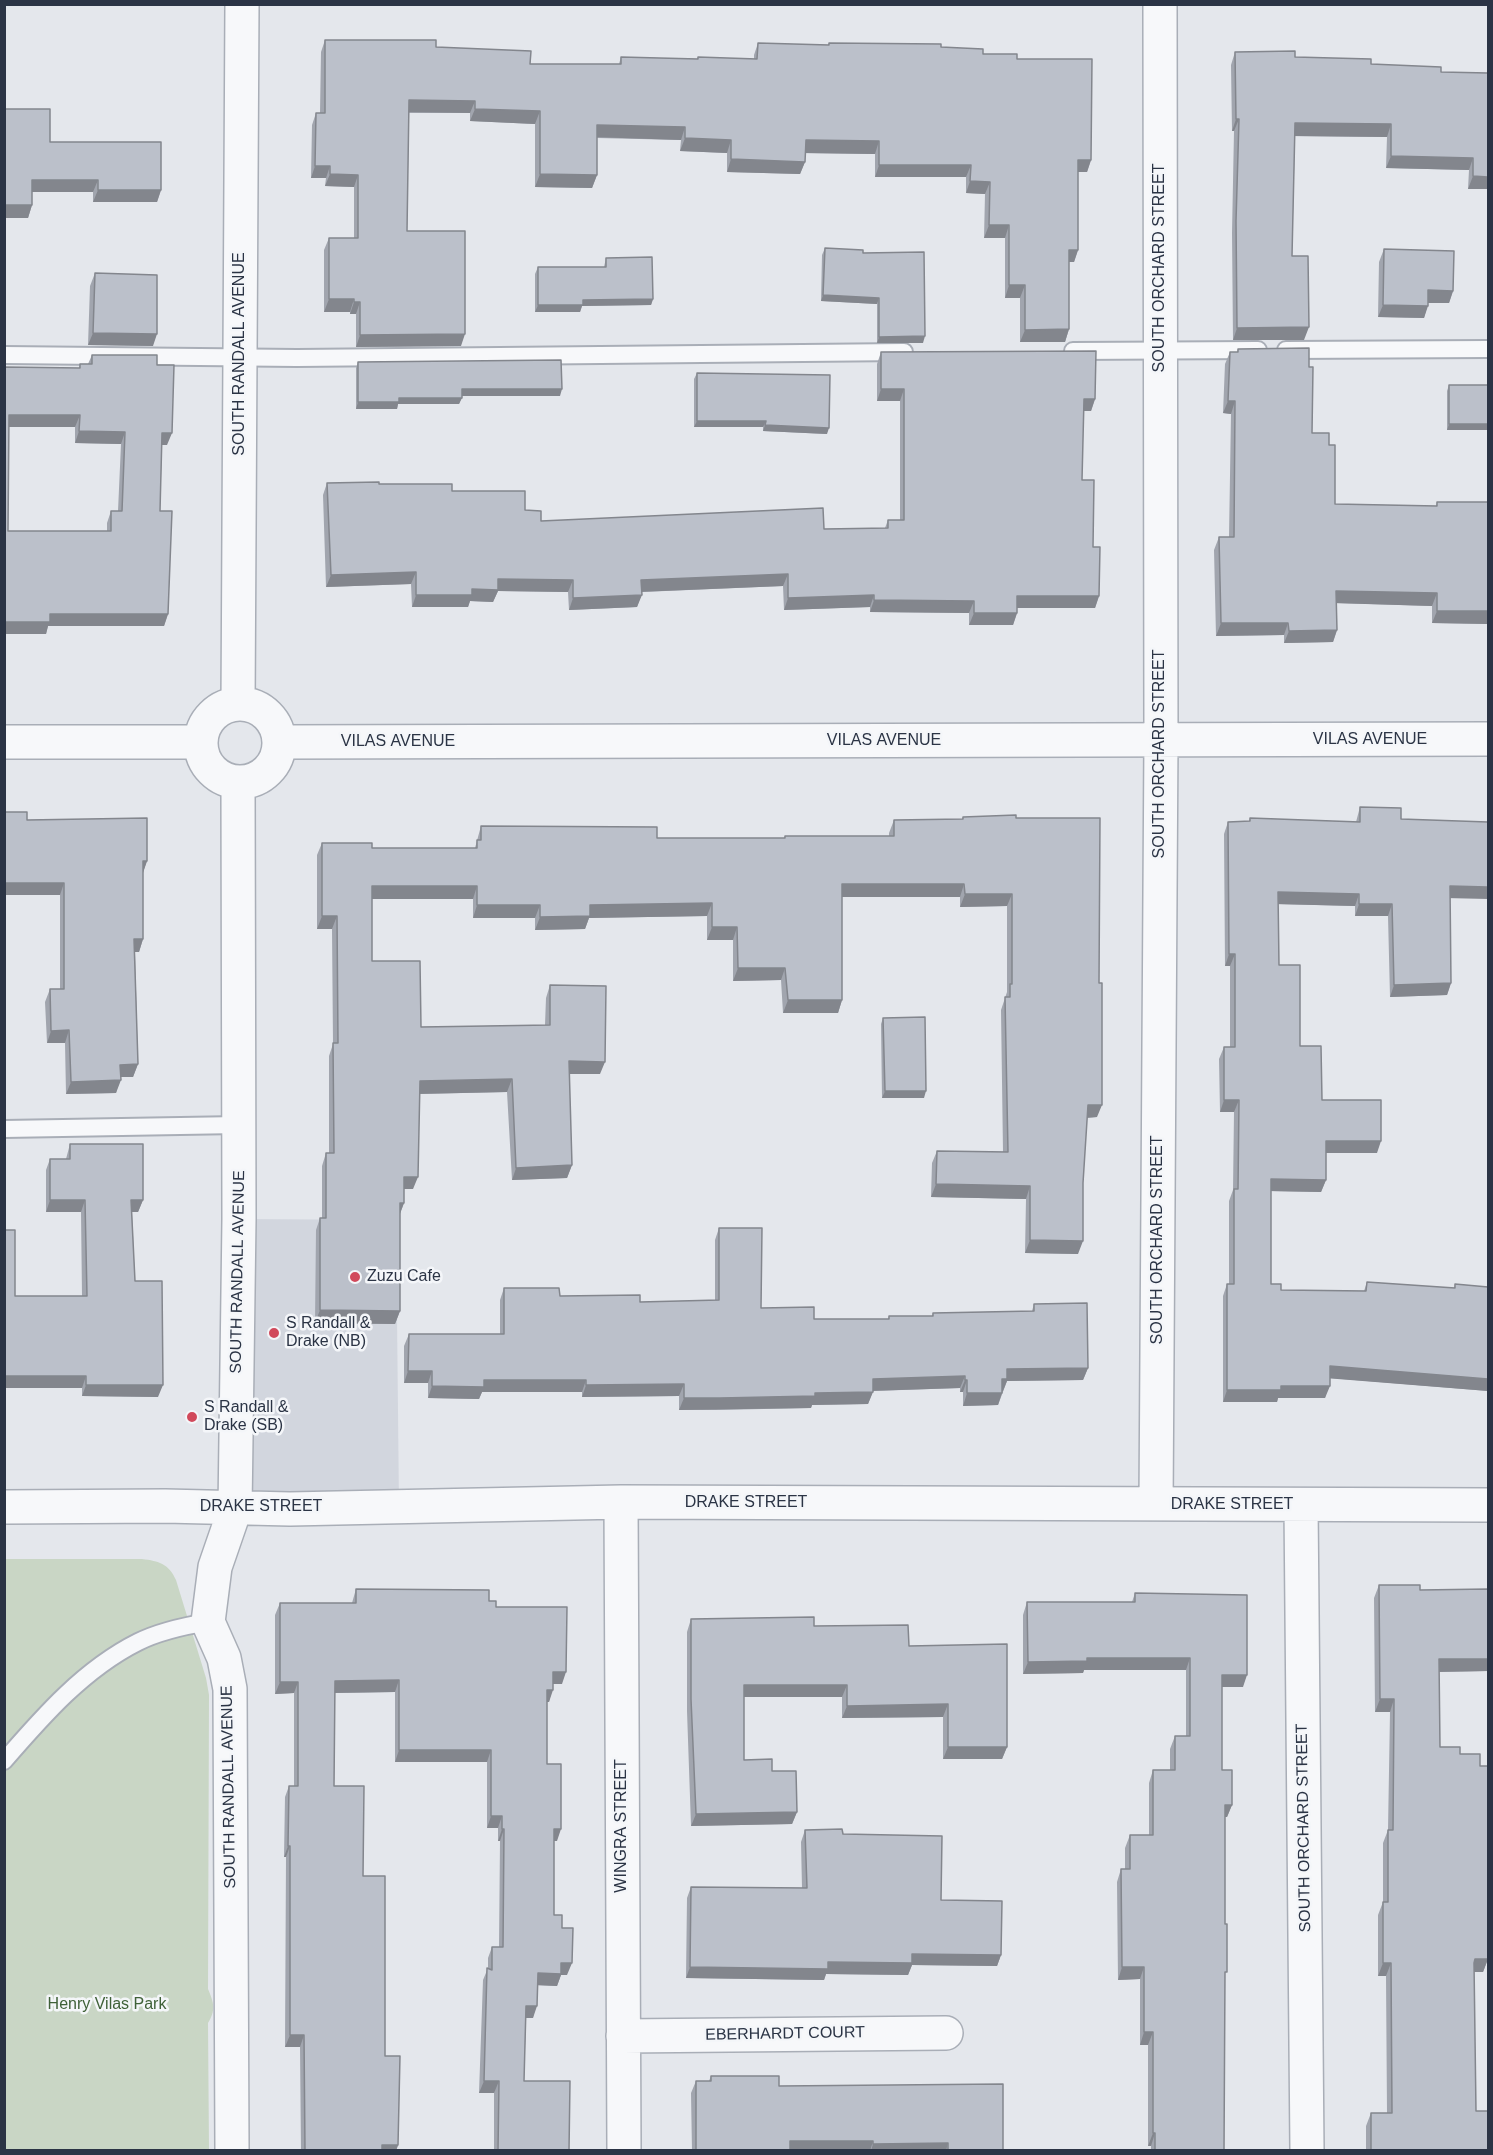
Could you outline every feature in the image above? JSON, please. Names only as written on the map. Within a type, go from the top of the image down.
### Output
[{"type":"street","name":"SOUTH RANDALL AVENUE","points":[[238,704],[242,4]]},
{"type":"street","name":"SOUTH ORCHARD STREET","points":[[1156,1504],[1161,740],[1160,4]]},
{"type":"street","points":[[238,704],[251,705],[262,710],[271,718],[278,729],[280,742],[278,754],[272,766],[262,776],[238,783],[215,774],[201,754],[200,742],[202,730],[216,711],[238,704]]},
{"type":"street","name":"VILAS AVENUE","points":[[280,742],[1488,739]]},
{"type":"street","points":[[4,742],[200,742]]},
{"type":"street","name":"SOUTH RANDALL AVENUE","points":[[232,2151],[230,1689],[224,1658],[208,1622],[215,1567],[235,1509],[239,1125],[238,783]]},
{"type":"street","name":"DRAKE STREET","points":[[4,1507],[165,1506],[235,1509],[621,1502],[1488,1505]]},
{"type":"street","name":"WINGRA STREET","points":[[621,1502],[624,2151]]},
{"type":"street","name":"SOUTH ORCHARD STREET","points":[[1301,1505],[1307,2151]]},
{"type":"street","name":"EBERHARDT COURT","points":[[623,2036],[946,2033]]},
{"type":"lane","points":[[1060,351],[1488,349]]},
{"type":"lane","points":[[4,356],[240,358],[917,352]]},
{"type":"lane","points":[[4,1129],[239,1125]]},
{"type":"lane","points":[[4,1761],[39,1720],[86,1676],[111,1658],[138,1641],[172,1629],[208,1622]]},
{"type":"shaded area","points":[[239,1219],[396,1220],[399,1507],[235,1509]]},
{"type":"green space","name":"Henry Vilas Park","points":[[4,1559],[142,1559],[163,1564],[176,1580],[206,1678],[209,1695],[208,1989],[213,2006],[208,2023],[209,2150],[5,2150]]},
{"type":"building","points":[[325,40],[436,40],[436,47],[531,51],[530,64],[621,64],[621,57],[757,59],[758,43],[941,44],[941,47],[983,49],[983,54],[1017,54],[1017,59],[1092,59],[1091,160],[1078,160],[1078,250],[1069,250],[1069,329],[1025,330],[1025,285],[1009,285],[1009,225],[989,225],[990,182],[970,181],[971,165],[879,165],[879,141],[806,140],[805,162],[731,159],[731,140],[685,138],[685,127],[597,125],[597,175],[540,174],[540,111],[475,109],[475,101],[409,100],[407,231],[465,231],[465,334],[360,335],[360,302],[354,302],[354,299],[329,299],[329,238],[358,238],[358,175],[330,174],[330,166],[315,166],[316,113],[325,113]]},
{"type":"building","points":[[1295,51],[1295,57],[1371,59],[1371,64],[1441,67],[1441,72],[1488,73],[1488,177],[1473,176],[1473,158],[1391,156],[1391,124],[1295,123],[1292,256],[1308,256],[1309,327],[1237,328],[1236,221],[1239,119],[1236,119],[1235,52]]},
{"type":"building","points":[[4,109],[50,109],[50,142],[161,142],[161,190],[98,190],[98,180],[32,180],[32,205],[4,205]]},
{"type":"building","points":[[825,248],[863,250],[863,253],[924,252],[925,336],[879,337],[879,298],[823,295]]},
{"type":"building","points":[[1384,249],[1454,251],[1453,291],[1428,290],[1428,306],[1383,305]]},
{"type":"building","points":[[652,257],[653,299],[583,300],[583,305],[538,305],[538,267],[606,267],[606,258]]},
{"type":"building","points":[[95,273],[157,275],[157,334],[93,333]]},
{"type":"building","points":[[1309,348],[1309,367],[1313,367],[1312,433],[1329,433],[1329,445],[1335,445],[1335,504],[1437,506],[1437,502],[1488,502],[1488,611],[1437,611],[1437,593],[1336,591],[1337,630],[1289,631],[1288,623],[1221,623],[1219,537],[1234,537],[1235,401],[1228,401],[1230,352],[1238,352],[1238,349]]},
{"type":"building","points":[[1096,351],[1095,399],[1084,399],[1082,480],[1094,480],[1093,547],[1100,547],[1099,596],[1017,596],[1017,613],[974,613],[974,601],[874,600],[874,595],[788,598],[788,574],[641,580],[642,595],[573,598],[573,580],[498,579],[498,590],[472,589],[472,595],[416,595],[416,572],[331,575],[327,483],[452,484],[452,491],[525,491],[525,510],[541,511],[541,521],[823,508],[824,529],[888,528],[888,520],[904,520],[904,389],[881,389],[881,352]]},
{"type":"building","points":[[92,355],[157,355],[157,365],[174,365],[172,433],[162,433],[160,511],[172,511],[168,614],[50,614],[50,622],[4,622],[4,367],[80,368],[80,364],[92,364]],"holes":[[[9,415],[80,415],[79,431],[125,432],[122,511],[111,511],[111,531],[8,531]]]},
{"type":"building","points":[[561,360],[562,389],[462,389],[462,398],[399,398],[399,402],[358,402],[358,362]]},
{"type":"building","points":[[697,373],[830,375],[829,428],[765,425],[766,421],[697,421]]},
{"type":"building","points":[[1449,385],[1488,385],[1488,424],[1449,424]]},
{"type":"building","points":[[1360,807],[1401,808],[1401,819],[1488,822],[1488,887],[1450,886],[1451,983],[1394,985],[1392,904],[1359,904],[1359,894],[1278,892],[1279,965],[1300,965],[1300,1046],[1321,1046],[1322,1100],[1381,1100],[1381,1141],[1326,1141],[1326,1180],[1271,1179],[1271,1284],[1281,1284],[1281,1290],[1366,1291],[1367,1282],[1455,1288],[1455,1284],[1488,1287],[1488,1379],[1330,1366],[1330,1386],[1281,1386],[1281,1390],[1227,1390],[1227,1284],[1234,1284],[1234,1189],[1238,1189],[1239,1100],[1224,1100],[1224,1047],[1235,1047],[1235,954],[1229,954],[1228,822],[1250,821],[1250,818],[1360,822]]},
{"type":"building","points":[[4,812],[27,812],[27,820],[147,818],[147,861],[143,861],[143,939],[134,939],[138,1064],[120,1065],[121,1080],[71,1082],[69,1030],[51,1031],[50,989],[64,989],[64,883],[4,883]]},
{"type":"building","points":[[1016,815],[1016,818],[1100,818],[1099,983],[1102,983],[1102,1105],[1088,1105],[1083,1183],[1083,1241],[1030,1240],[1030,1186],[936,1184],[937,1151],[1008,1152],[1005,997],[1010,997],[1010,984],[1012,984],[1012,894],[965,894],[964,884],[842,884],[842,1000],[788,1000],[785,968],[738,968],[737,927],[712,927],[712,903],[590,905],[590,916],[540,917],[540,905],[477,905],[477,886],[372,886],[372,961],[420,961],[421,1027],[550,1025],[550,985],[606,986],[605,1062],[569,1061],[572,1165],[516,1168],[512,1079],[420,1081],[418,1177],[404,1177],[404,1203],[400,1203],[400,1311],[320,1310],[320,1218],[326,1218],[326,1153],[334,1153],[333,1043],[338,1043],[337,916],[322,916],[322,843],[372,843],[372,848],[477,848],[477,840],[481,840],[481,826],[657,827],[657,838],[894,836],[894,820],[963,819],[963,817]]},
{"type":"building","points":[[925,1017],[926,1091],[885,1091],[883,1018]]},
{"type":"building","points":[[70,1144],[143,1144],[143,1200],[131,1200],[135,1281],[162,1281],[163,1385],[86,1385],[86,1376],[4,1376],[4,1230],[15,1230],[15,1296],[87,1296],[85,1200],[50,1200],[50,1159],[70,1159]]},
{"type":"building","points":[[719,1228],[762,1228],[761,1308],[814,1307],[814,1319],[889,1319],[889,1316],[933,1316],[933,1313],[1034,1311],[1034,1304],[1087,1303],[1088,1368],[1007,1369],[1007,1379],[1002,1379],[1002,1393],[967,1393],[965,1376],[873,1379],[873,1392],[720,1398],[684,1398],[684,1384],[586,1385],[586,1380],[484,1380],[484,1387],[432,1386],[432,1371],[408,1371],[409,1334],[504,1334],[504,1288],[559,1288],[560,1296],[640,1295],[640,1302],[719,1300]]},
{"type":"building","points":[[1379,1585],[1420,1585],[1420,1590],[1488,1589],[1488,1659],[1439,1659],[1440,1747],[1460,1747],[1460,1754],[1480,1754],[1480,1766],[1488,1766],[1488,1959],[1475,1959],[1474,1963],[1476,2111],[1488,2111],[1488,2151],[1371,2151],[1371,2113],[1392,2113],[1391,1963],[1383,1963],[1383,1902],[1388,1902],[1388,1830],[1393,1830],[1394,1699],[1380,1699]]},
{"type":"building","points":[[356,1589],[489,1590],[489,1601],[496,1601],[496,1607],[567,1607],[566,1672],[553,1672],[553,1690],[547,1690],[547,1764],[561,1764],[561,1829],[554,1829],[554,1915],[562,1915],[562,1928],[573,1928],[572,1963],[561,1963],[561,1974],[538,1973],[537,2006],[526,2006],[524,2081],[570,2081],[569,2151],[498,2151],[499,2081],[484,2081],[487,1968],[492,1970],[492,1947],[503,1947],[504,1829],[502,1829],[502,1816],[491,1816],[491,1750],[399,1750],[399,1680],[335,1681],[334,1786],[364,1786],[363,1876],[385,1876],[385,2056],[400,2056],[398,2145],[382,2145],[382,2151],[305,2151],[304,2035],[290,2035],[289,1786],[298,1786],[298,1682],[280,1682],[280,1603],[356,1603]]},
{"type":"building","points":[[1135,1593],[1247,1595],[1247,1675],[1222,1675],[1222,1770],[1232,1770],[1232,1805],[1225,1805],[1227,1972],[1225,1972],[1224,2151],[1155,2151],[1153,2032],[1144,2032],[1144,1967],[1122,1967],[1121,1869],[1130,1869],[1130,1835],[1153,1835],[1153,1770],[1175,1770],[1175,1736],[1190,1736],[1190,1658],[1087,1658],[1087,1661],[1028,1662],[1027,1602],[1135,1602]]},
{"type":"building","points":[[814,1617],[814,1626],[908,1625],[909,1646],[1007,1644],[1007,1747],[948,1747],[948,1704],[847,1706],[847,1685],[744,1685],[744,1760],[772,1759],[772,1771],[796,1771],[797,1812],[696,1814],[691,1699],[691,1619]]},
{"type":"building","points":[[842,1829],[843,1834],[942,1836],[941,1900],[1002,1901],[1001,1955],[912,1954],[912,1963],[828,1962],[828,1969],[690,1967],[691,1887],[807,1888],[805,1830]]},
{"type":"building","points":[[711,2076],[779,2076],[779,2086],[1003,2084],[1003,2151],[948,2151],[948,2143],[873,2144],[873,2141],[790,2141],[790,2151],[696,2151],[696,2081],[711,2081]]},
{"type":"place","name":"Zuzu Cafe","points":[[355,1277]]},
{"type":"place","name":"S Randall & Drake (NB)","points":[[274,1333]]},
{"type":"place","name":"S Randall & Drake (SB)","points":[[192,1417]]}]
